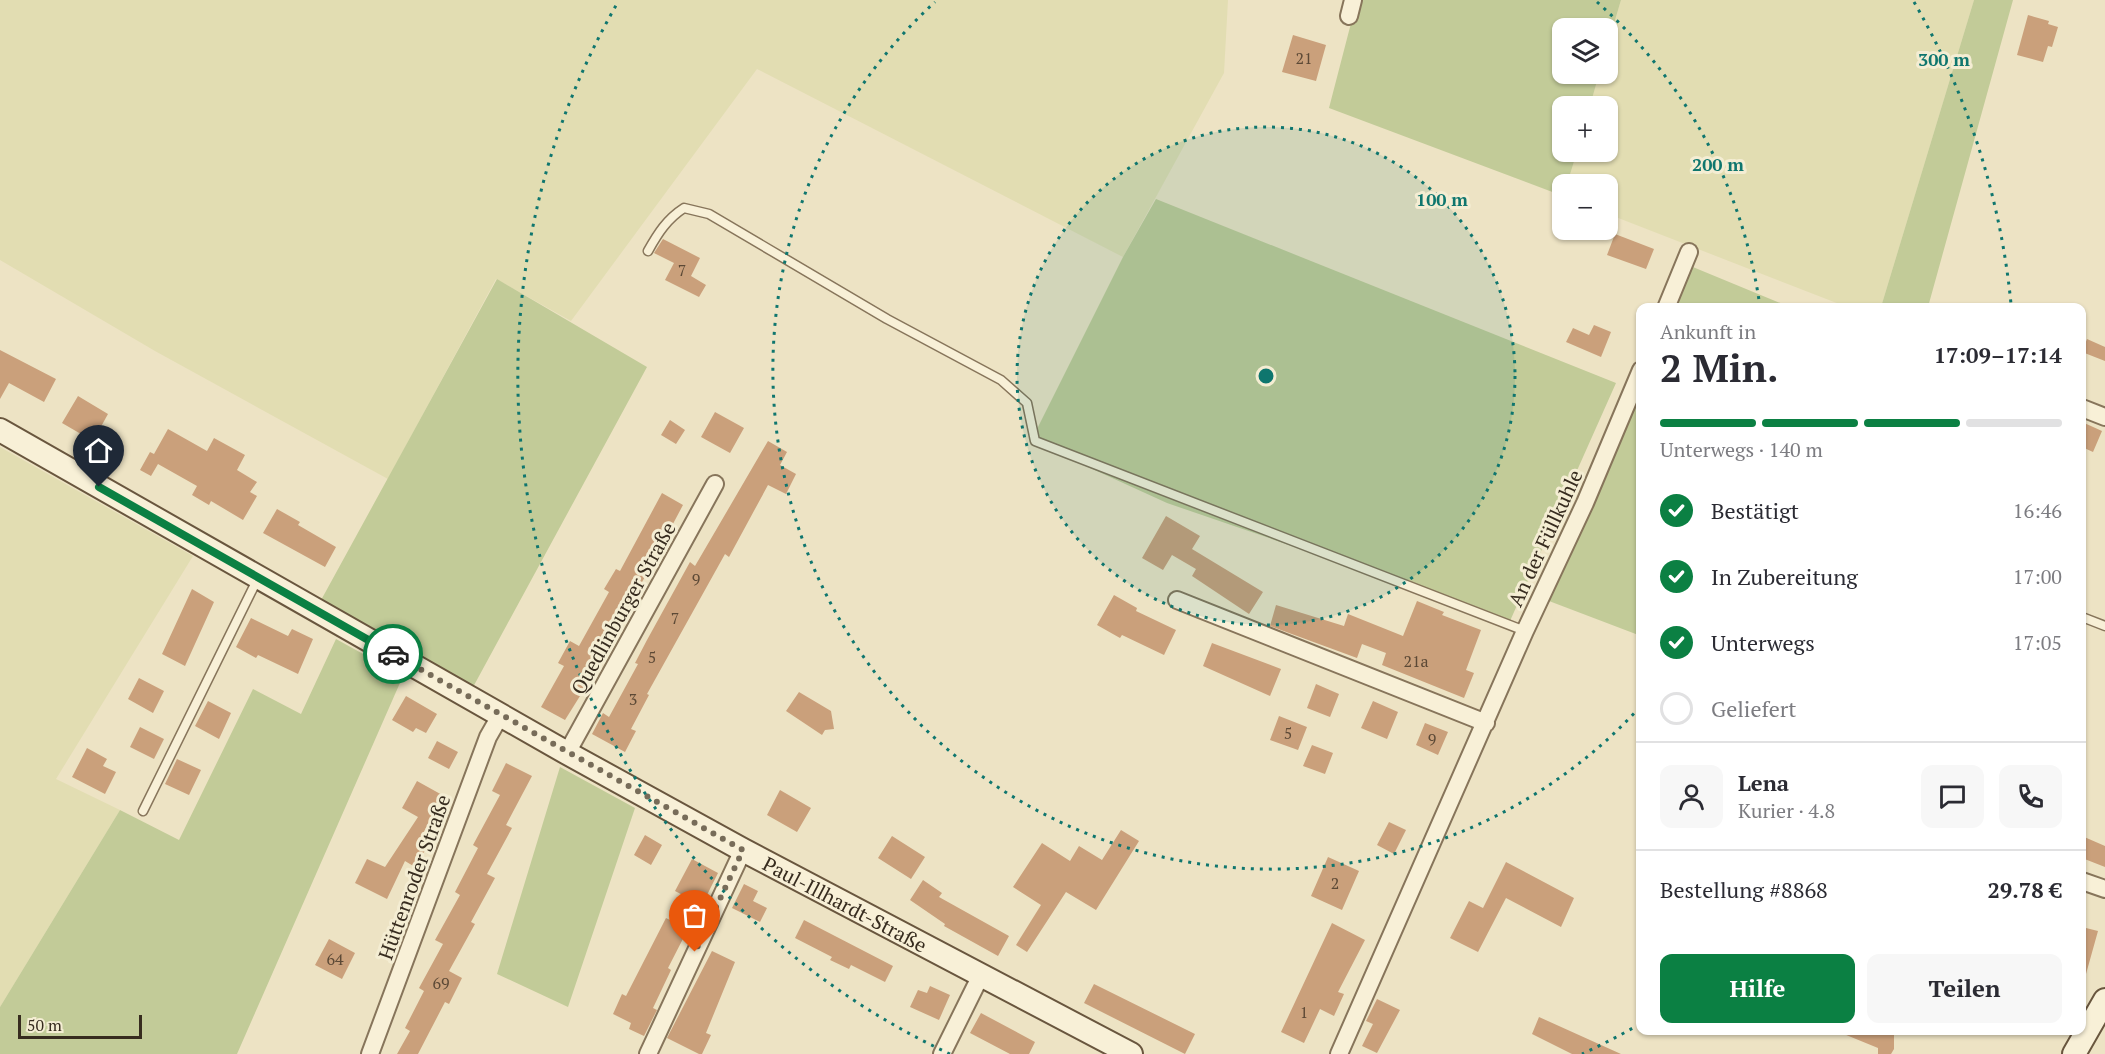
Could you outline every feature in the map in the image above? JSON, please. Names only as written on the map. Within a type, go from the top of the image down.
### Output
[{"type":"street","points":[[1668,303],[1689,252]]},
{"type":"street","name":"An der Füllkuhle","points":[[1339,1054],[1525,631],[1585,503],[1636,382]]},
{"type":"street","points":[[2086,410],[2105,417]]},
{"type":"street","name":"Paul-Illhardt-Straße","points":[[0,430],[567,753],[743,850],[1131,1054]]},
{"type":"street","name":"Quedlinburger Straße","points":[[567,753],[715,484]]},
{"type":"street","points":[[1177,600],[1486,723]]},
{"type":"street","name":"Hüttenroder Straße","points":[[370,1054],[488,738],[500,716]]},
{"type":"street","points":[[648,1054],[743,850]]},
{"type":"street","points":[[2086,882],[2105,889]]},
{"type":"street","points":[[942,1054],[981,975]]},
{"type":"street","points":[[2086,1033],[2105,1000]]},
{"type":"street","points":[[2074,1054],[2085,1035]]},
{"type":"lane","points":[[648,251],[658,232],[672,216],[684,208],[709,214],[887,319],[1001,380],[1028,403],[1035,441],[1525,631]]},
{"type":"lane","points":[[143,811],[258,578]]},
{"type":"lane","points":[[2086,619],[2105,626]]},
{"type":"shaded area","points":[[0,0],[1228,0],[1224,73],[1123,257],[757,69],[571,321],[496,279],[388,479],[155,351],[0,260]]},
{"type":"shaded area","points":[[1621,0],[1974,0],[1882,303],[1837,303],[1618,218],[1618,174],[1570,174],[1574,162],[1618,162],[1618,96],[1593,96],[1596,84],[1618,84],[1618,18],[1616,18]]},
{"type":"shaded area","points":[[0,447],[193,556],[56,779],[120,810],[0,1007]]},
{"type":"green space","points":[[1357,0],[1621,0],[1616,18],[1552,18],[1552,84],[1596,84],[1593,96],[1552,96],[1552,162],[1574,162],[1570,174],[1552,174],[1552,192],[1329,108]]},
{"type":"green space","points":[[1974,0],[2013,0],[1929,303],[1882,303]]},
{"type":"green space","points":[[1156,199],[1616,383],[1510,621],[1167,503],[1031,441],[1123,257]]},
{"type":"green space","points":[[1688,265],[1780,303],[1672,303]]},
{"type":"green space","points":[[497,279],[647,367],[472,689],[320,602]]},
{"type":"green space","points":[[1636,391],[1636,634],[1549,601]]},
{"type":"green space","points":[[336,639],[403,676],[237,1054],[0,1054],[0,1007],[120,810],[179,840],[253,689],[301,714]]},
{"type":"green space","points":[[560,767],[635,808],[568,1007],[497,974]]},
{"type":"building","points":[[2028,15],[2049,21],[2048,24],[2058,27],[2052,47],[2048,46],[2043,62],[2017,55]]},
{"type":"building","points":[[1293,35],[1326,45],[1316,81],[1282,72]]},
{"type":"building","points":[[1618,235],[1654,249],[1646,269],[1607,255],[1613,240],[1618,240]]},
{"type":"building","points":[[663,239],[700,258],[691,276],[706,285],[699,297],[665,280],[674,263],[654,253]]},
{"type":"building","points":[[1594,325],[1611,332],[1601,357],[1566,342],[1573,328],[1589,335]]},
{"type":"building","points":[[2087,339],[2105,347],[2105,361],[2086,354]]},
{"type":"building","points":[[0,350],[56,379],[44,402],[9,383],[0,399]]},
{"type":"building","points":[[78,396],[108,414],[93,441],[62,423]]},
{"type":"building","points":[[715,412],[744,428],[730,453],[701,437]]},
{"type":"building","points":[[670,420],[685,430],[676,444],[661,435]]},
{"type":"building","points":[[2086,424],[2102,431],[2093,452],[2086,449]]},
{"type":"building","points":[[168,429],[207,451],[214,438],[245,455],[237,470],[257,482],[250,492],[257,496],[243,520],[211,501],[209,505],[192,495],[197,486],[158,464],[151,476],[140,470],[150,452],[154,454]]},
{"type":"building","points":[[768,441],[787,452],[780,465],[796,474],[786,494],[768,485],[729,557],[725,554],[647,694],[649,695],[631,729],[636,731],[625,752],[592,734],[603,713],[609,717],[638,664],[635,663],[647,640],[690,562],[695,566]]},
{"type":"building","points":[[662,493],[683,505],[590,680],[565,720],[541,707],[564,666],[558,663],[570,641],[579,646],[609,592],[604,589],[616,569],[620,571]]},
{"type":"building","points":[[277,509],[300,522],[298,525],[336,547],[325,567],[263,533]]},
{"type":"building","points":[[1166,516],[1200,536],[1192,549],[1263,592],[1249,614],[1192,576],[1196,569],[1172,555],[1163,570],[1142,558]]},
{"type":"building","points":[[192,589],[214,602],[185,666],[162,654]]},
{"type":"building","points":[[1114,595],[1137,608],[1136,611],[1176,630],[1164,655],[1122,635],[1120,638],[1097,625]]},
{"type":"building","points":[[1417,601],[1444,612],[1442,615],[1481,630],[1466,670],[1474,673],[1464,698],[1382,665],[1386,653],[1362,644],[1357,658],[1270,626],[1276,605],[1344,626],[1348,614],[1403,636]]},
{"type":"building","points":[[251,618],[288,636],[292,629],[313,639],[298,674],[258,655],[256,658],[236,647]]},
{"type":"building","points":[[1212,643],[1281,669],[1270,696],[1203,666]]},
{"type":"building","points":[[139,678],[164,691],[153,713],[128,699]]},
{"type":"building","points":[[1316,684],[1339,694],[1330,717],[1307,708]]},
{"type":"building","points":[[799,692],[831,711],[834,729],[825,730],[822,735],[786,711]]},
{"type":"building","points":[[406,696],[437,714],[426,733],[416,728],[413,732],[392,720]]},
{"type":"building","points":[[208,701],[231,713],[219,739],[195,726]]},
{"type":"building","points":[[1373,701],[1398,712],[1387,739],[1361,728]]},
{"type":"building","points":[[1279,716],[1307,727],[1298,750],[1270,740]]},
{"type":"building","points":[[1425,723],[1448,732],[1438,755],[1416,745]]},
{"type":"building","points":[[140,727],[164,739],[154,759],[130,747]]},
{"type":"building","points":[[437,741],[458,752],[449,769],[428,758]]},
{"type":"building","points":[[1312,745],[1333,753],[1325,774],[1303,766]]},
{"type":"building","points":[[87,748],[107,759],[103,766],[116,772],[105,794],[72,777]]},
{"type":"building","points":[[177,759],[201,770],[189,795],[165,784]]},
{"type":"building","points":[[506,763],[532,776],[506,825],[512,828],[487,874],[495,878],[471,922],[475,924],[449,971],[462,978],[449,1004],[445,1002],[418,1054],[397,1054],[410,1031],[405,1028],[424,991],[419,988],[443,944],[435,940],[460,895],[455,892],[478,848],[473,845],[500,795],[492,791]]},
{"type":"building","points":[[417,781],[444,796],[418,842],[427,847],[415,867],[405,861],[387,899],[355,883],[367,859],[385,867],[418,817],[402,808]]},
{"type":"building","points":[[780,790],[811,808],[797,832],[767,815]]},
{"type":"building","points":[[1389,822],[1406,830],[1394,854],[1377,845]]},
{"type":"building","points":[[1121,830],[1139,841],[1096,910],[1066,892],[1027,952],[1016,945],[1041,905],[1013,887],[1042,843],[1070,861],[1079,846],[1102,860]]},
{"type":"building","points":[[645,835],[662,845],[651,865],[634,855]]},
{"type":"building","points":[[892,836],[925,857],[911,879],[878,858]]},
{"type":"building","points":[[2086,838],[2105,846],[2105,867],[2086,860]]},
{"type":"building","points":[[1328,857],[1359,871],[1342,910],[1311,896]]},
{"type":"building","points":[[692,859],[718,873],[702,905],[675,891]]},
{"type":"building","points":[[1506,862],[1574,898],[1561,927],[1506,898],[1478,952],[1450,938],[1469,901],[1483,908]]},
{"type":"building","points":[[923,880],[942,893],[939,897],[1009,936],[998,956],[944,926],[945,924],[910,900]]},
{"type":"building","points":[[744,884],[758,891],[753,901],[767,908],[760,922],[732,908]]},
{"type":"building","points":[[666,918],[688,929],[668,968],[671,970],[653,1008],[657,1010],[644,1036],[629,1029],[631,1023],[613,1014],[622,994],[626,996]]},
{"type":"building","points":[[804,920],[893,966],[885,982],[851,965],[849,969],[830,960],[832,957],[795,938]]},
{"type":"building","points":[[1332,923],[1365,940],[1338,992],[1344,994],[1334,1016],[1320,1009],[1304,1043],[1281,1032]]},
{"type":"building","points":[[2086,928],[2098,931],[2086,974]]},
{"type":"building","points":[[329,939],[355,953],[342,979],[315,965]]},
{"type":"building","points":[[712,951],[735,962],[706,1033],[711,1035],[702,1054],[699,1054],[667,1038]]},
{"type":"building","points":[[1094,984],[1195,1034],[1185,1054],[1084,1003]]},
{"type":"building","points":[[930,986],[950,995],[939,1020],[910,1007],[918,990],[927,993]]},
{"type":"building","points":[[1377,999],[1400,1010],[1377,1053],[1362,1046],[1373,1024],[1366,1021]]},
{"type":"building","points":[[981,1013],[1035,1042],[1029,1054],[1010,1054],[970,1033]]},
{"type":"building","points":[[1539,1017],[1621,1054],[1572,1054],[1532,1034]]},
{"type":"building","points":[[1846,1035],[1894,1035],[1894,1049],[1891,1054],[1878,1054],[1878,1048]]},
{"type":"way so far","points":[[393,654],[743,850],[695,952]]},
{"type":"route","points":[[99,487],[393,654]]}]
